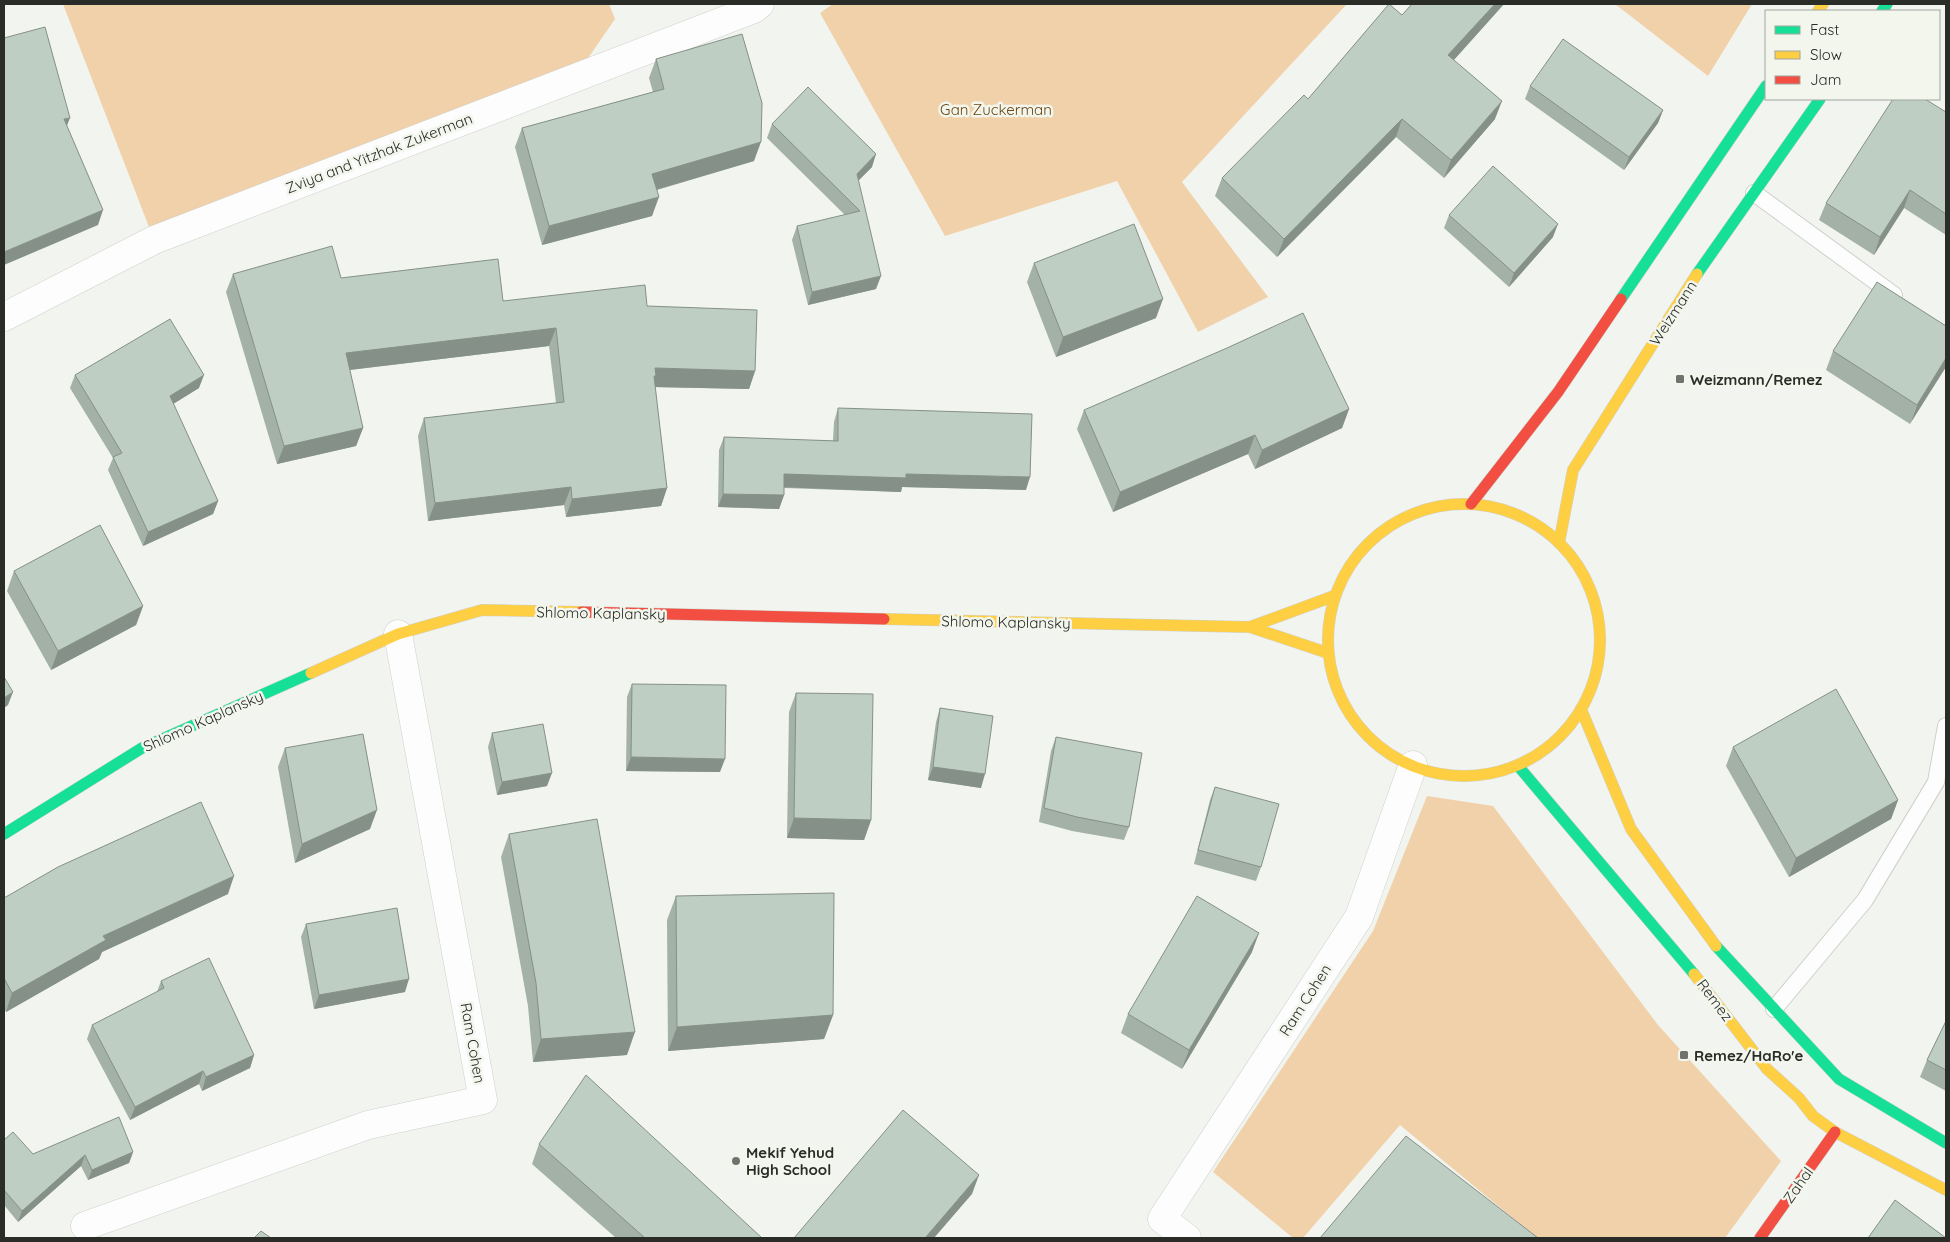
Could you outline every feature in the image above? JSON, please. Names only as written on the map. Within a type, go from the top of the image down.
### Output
[{"type":"street","name":"Zviya and Yitzhak Zukerman","points":[[4,317],[154,240],[754,5]]},
{"type":"street","points":[[1471,504],[1558,392],[1765,87]]},
{"type":"street","name":"Weizmann","points":[[1559,543],[1572,470],[1694,278],[1819,100]]},
{"type":"street","points":[[1471,504],[1502,509],[1543,530],[1559,543],[1583,575],[1597,610],[1600,652],[1591,691],[1570,726],[1549,748],[1519,767],[1500,773],[1469,777],[1430,772],[1397,758],[1368,737],[1348,711],[1334,682],[1328,653],[1329,617],[1334,596],[1352,562],[1378,534],[1409,515],[1442,505],[1471,504]]},
{"type":"street","points":[[1250,627],[1334,596]]},
{"type":"street","name":"Shlomo Kaplansky","points":[[4,834],[142,748],[398,634],[482,610],[1250,627]]},
{"type":"street","points":[[1250,627],[1328,653]]},
{"type":"street","name":"Ram Cohen","points":[[86,1226],[368,1125],[483,1100],[398,634]]},
{"type":"street","points":[[1581,709],[1631,829],[1712,941],[1839,1079],[1946,1143]]},
{"type":"street","name":"Ram Cohen","points":[[1187,1238],[1162,1219],[1359,917],[1413,765]]},
{"type":"street","name":"Remez","points":[[1519,767],[1694,973],[1767,1068],[1799,1098],[1813,1116],[1835,1132],[1946,1190]]},
{"type":"street","name":"Zahal","points":[[1760,1238],[1835,1132]]},
{"type":"lane","points":[[1754,193],[1906,304]]},
{"type":"lane","points":[[1774,1009],[1865,900],[1936,782],[1946,726]]},
{"type":"green space","points":[[63,4],[609,4],[615,19],[575,77],[154,240]]},
{"type":"green space","name":"Gan Zuckerman","points":[[833,4],[1347,4],[1182,182],[1268,297],[1198,332],[1117,181],[945,236],[820,13]]},
{"type":"green space","points":[[1615,4],[1752,4],[1708,76]]},
{"type":"green space","points":[[1427,796],[1493,806],[1658,1025],[1781,1161],[1725,1238],[1537,1238],[1400,1125],[1303,1238],[1293,1238],[1213,1172],[1373,931]]},
{"type":"building","points":[[1389,4],[1402,15],[1412,4],[1495,4],[1448,55],[1502,101],[1451,160],[1402,119],[1284,239],[1222,178],[1304,95],[1308,99]]},
{"type":"building","points":[[45,27],[70,118],[64,119],[103,210],[4,252],[4,38]]},
{"type":"building","points":[[742,34],[762,103],[761,142],[652,174],[659,197],[549,226],[522,128],[664,89],[656,59]]},
{"type":"building","points":[[1563,39],[1663,110],[1629,157],[1530,86]]},
{"type":"building","points":[[808,87],[876,154],[857,174],[881,276],[812,292],[797,226],[860,211],[772,124]]},
{"type":"building","points":[[1892,100],[1927,100],[1946,112],[1946,214],[1910,190],[1880,237],[1826,203]]},
{"type":"building","points":[[1493,166],[1558,224],[1514,273],[1449,215]]},
{"type":"building","points":[[1134,224],[1163,299],[1063,337],[1034,263]]},
{"type":"building","points":[[332,246],[341,278],[498,259],[503,301],[645,285],[647,306],[757,310],[755,371],[655,368],[656,376],[654,376],[667,488],[572,499],[571,487],[435,503],[424,418],[564,402],[556,328],[346,353],[363,428],[284,446],[233,274]]},
{"type":"building","points":[[1877,282],[1946,326],[1946,358],[1917,405],[1833,351]]},
{"type":"building","points":[[1303,313],[1349,409],[1262,450],[1255,435],[1120,492],[1084,410]]},
{"type":"building","points":[[170,319],[204,375],[170,396],[218,501],[148,532],[113,457],[122,453],[75,375]]},
{"type":"building","points":[[838,408],[1032,414],[1030,477],[906,474],[906,478],[784,474],[784,495],[723,494],[724,437],[838,441]]},
{"type":"building","points":[[100,525],[143,606],[58,651],[14,571]]},
{"type":"building","points":[[4,677],[13,692],[4,698]]},
{"type":"building","points":[[632,684],[726,685],[725,759],[631,757]]},
{"type":"building","points":[[1836,689],[1898,800],[1796,858],[1733,747]]},
{"type":"building","points":[[796,693],[873,694],[871,820],[794,818]]},
{"type":"building","points":[[940,708],[993,716],[985,774],[933,767]]},
{"type":"building","points":[[543,724],[552,773],[502,782],[492,733]]},
{"type":"building","points":[[363,734],[377,810],[302,844],[285,748]]},
{"type":"building","points":[[1056,737],[1142,753],[1129,827],[1077,817],[1044,808]]},
{"type":"building","points":[[1215,787],[1279,804],[1261,867],[1198,850]]},
{"type":"building","points":[[201,802],[234,876],[103,936],[106,940],[12,993],[4,978],[4,898],[58,867]]},
{"type":"building","points":[[597,819],[635,1032],[541,1039],[536,983],[509,834]]},
{"type":"building","points":[[834,893],[833,1015],[677,1027],[676,896]]},
{"type":"building","points":[[1197,896],[1259,933],[1189,1050],[1128,1014]]},
{"type":"building","points":[[397,908],[409,979],[319,995],[306,924]]},
{"type":"building","points":[[209,958],[254,1055],[206,1077],[203,1071],[135,1107],[92,1025],[164,988],[161,981]]},
{"type":"building","points":[[1946,1021],[1946,1070],[1927,1060]]},
{"type":"building","points":[[586,1075],[762,1238],[645,1238],[539,1144]]},
{"type":"building","points":[[903,1110],[979,1175],[925,1238],[794,1238]]},
{"type":"building","points":[[119,1117],[133,1152],[92,1170],[85,1155],[22,1211],[4,1190],[4,1140],[13,1132],[33,1154]]},
{"type":"building","points":[[1406,1136],[1538,1238],[1320,1238]]},
{"type":"building","points":[[1895,1200],[1946,1238],[1868,1238]]},
{"type":"building","points":[[261,1231],[271,1238],[254,1238]]},
{"type":"traffic: fast","points":[[1883,10],[1887,4]]},
{"type":"traffic: fast","points":[[1621,299],[1765,87]]},
{"type":"traffic: fast","points":[[1697,274],[1819,100]]},
{"type":"traffic: fast","points":[[4,834],[142,748],[311,673]]},
{"type":"traffic: fast","points":[[1519,767],[1694,974]]},
{"type":"traffic: fast","points":[[1716,946],[1839,1079],[1946,1143]]},
{"type":"traffic: slow","points":[[1819,10],[1823,4]]},
{"type":"traffic: slow","points":[[1559,543],[1573,470],[1697,274]]},
{"type":"traffic: slow","points":[[1464,504],[1503,510],[1528,520],[1560,544],[1577,565],[1589,588],[1597,614],[1600,640],[1594,679],[1584,704],[1560,736],[1539,753],[1516,765],[1490,773],[1464,776],[1425,770],[1400,760],[1368,736],[1351,715],[1339,692],[1331,666],[1328,640],[1334,601],[1344,576],[1368,544],[1389,527],[1412,515],[1438,507],[1464,504]]},
{"type":"traffic: slow","points":[[1250,627],[1334,596]]},
{"type":"traffic: slow","points":[[311,673],[398,634],[482,610],[581,612]]},
{"type":"traffic: slow","points":[[884,619],[1250,627],[1328,653]]},
{"type":"traffic: slow","points":[[1581,709],[1631,829],[1716,946]]},
{"type":"traffic: slow","points":[[1694,974],[1767,1069],[1799,1098],[1813,1116],[1835,1132],[1946,1190]]},
{"type":"traffic: jam","points":[[1471,504],[1558,392],[1621,299]]},
{"type":"traffic: jam","points":[[581,612],[884,619]]},
{"type":"traffic: jam","points":[[1760,1238],[1835,1132]]},
{"type":"place","name":"Weizmann/Remez","points":[[1680,379]]},
{"type":"place","name":"Remez/HaRo'e","points":[[1684,1055]]},
{"type":"place","name":"Mekif Yehud High School","points":[[736,1161]]}]
